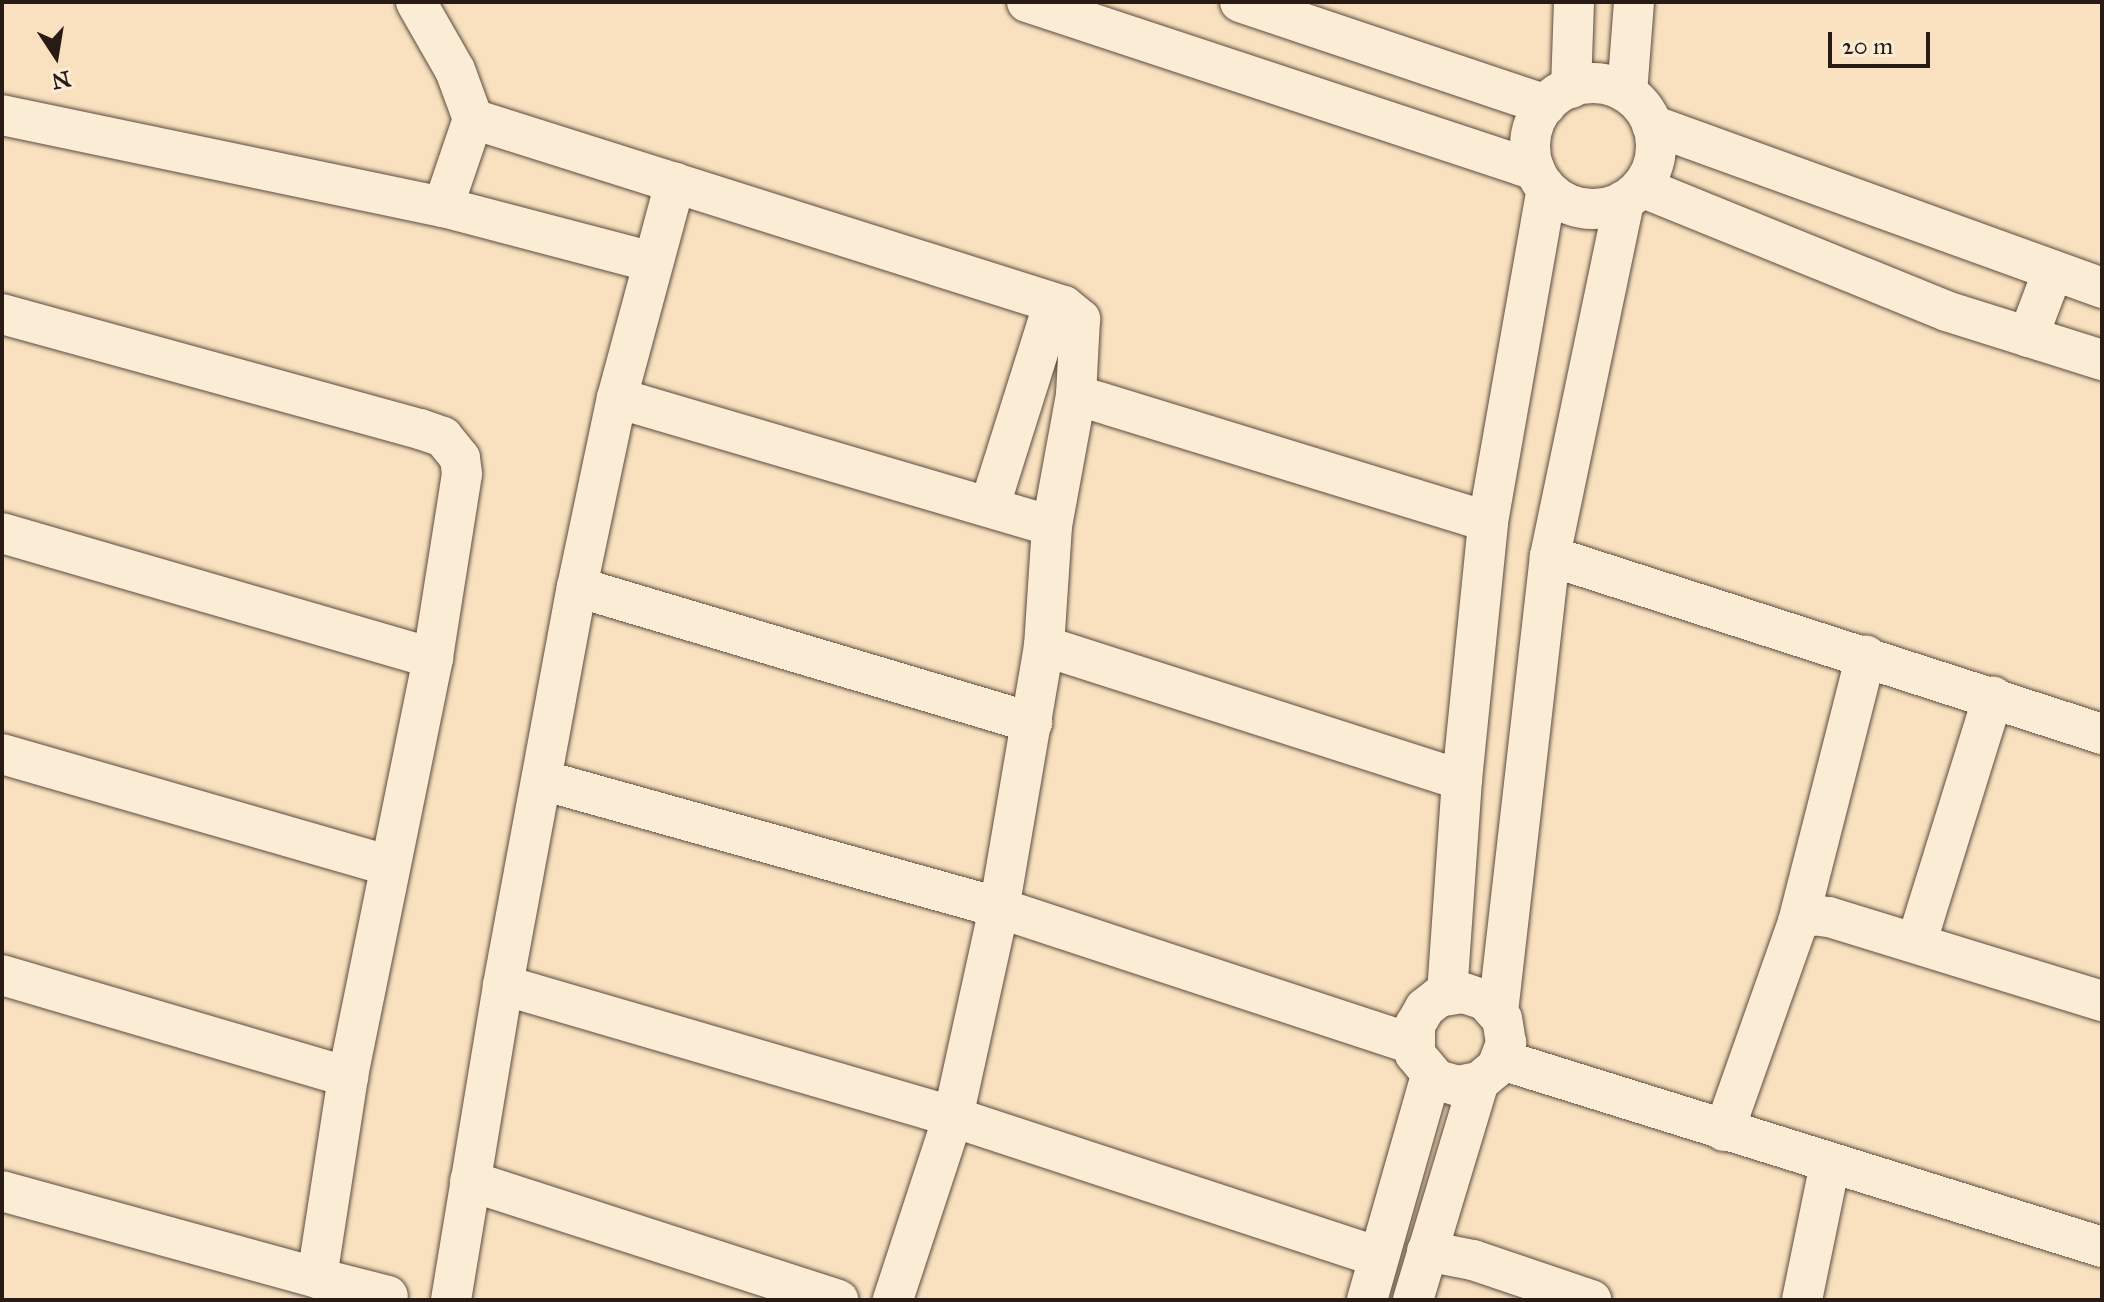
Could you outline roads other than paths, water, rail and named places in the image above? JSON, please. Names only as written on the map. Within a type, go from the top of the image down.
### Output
[{"type":"street","points":[[416,2],[455,70],[473,119],[443,207]]},
{"type":"street","points":[[1027,2],[1541,180],[1567,203],[1590,209],[1632,194],[1946,311],[2102,360]]},
{"type":"street","points":[[1240,2],[1558,96],[1596,83],[1627,93],[1640,104],[1652,125],[1656,150],[1632,194],[1550,556],[1498,1012],[1506,1035],[1490,1071],[1413,1300]]},
{"type":"street","points":[[1447,994],[1462,780],[1488,522],[1541,180],[1532,132],[1558,96],[1574,2]]},
{"type":"street","points":[[1627,93],[1634,2]]},
{"type":"street","points":[[2,115],[443,207],[653,262]]},
{"type":"street","points":[[473,119],[1070,309],[1080,319],[1076,395],[1052,526],[1044,646],[999,908],[953,1117],[893,1300]]},
{"type":"street","points":[[1652,125],[2102,288]]},
{"type":"street","points":[[451,1300],[503,985],[577,587],[617,398],[675,183]]},
{"type":"street","points":[[2028,337],[2053,271]]},
{"type":"street","points":[[990,505],[1053,305]]},
{"type":"street","points":[[2,314],[443,437],[460,458],[462,474],[433,658],[348,1077],[317,1278]]},
{"type":"street","points":[[1076,395],[1488,522]]},
{"type":"street","points":[[617,398],[990,505],[1052,526]]},
{"type":"street","points":[[2,533],[433,658]]},
{"type":"street","points":[[1550,556],[2102,734]]},
{"type":"street","points":[[577,587],[1032,723]]},
{"type":"street","points":[[1044,646],[1462,780]]},
{"type":"street","points":[[1724,1131],[1798,922],[1866,656]]},
{"type":"street","points":[[1476,659],[1537,668]]},
{"type":"street","points":[[1917,941],[1993,697]]},
{"type":"street","points":[[2,754],[389,866]]},
{"type":"street","points":[[542,780],[999,908],[1422,1060],[1451,1085],[1490,1071],[1724,1131],[2102,1247]]},
{"type":"street","points":[[1798,922],[1812,915],[1829,917],[1917,941],[2102,1001]]},
{"type":"street","points":[[2,975],[348,1077]]},
{"type":"street","points":[[503,985],[953,1117],[1379,1257]]},
{"type":"street","points":[[1367,1300],[1422,1060],[1419,1016],[1432,1001],[1447,994],[1478,996],[1498,1012]]},
{"type":"street","points":[[1802,1300],[1830,1164]]},
{"type":"street","points":[[470,1181],[838,1300]]},
{"type":"street","points":[[2,1191],[388,1296]]},
{"type":"street","points":[[1427,1251],[1473,1260],[1591,1300]]}]
